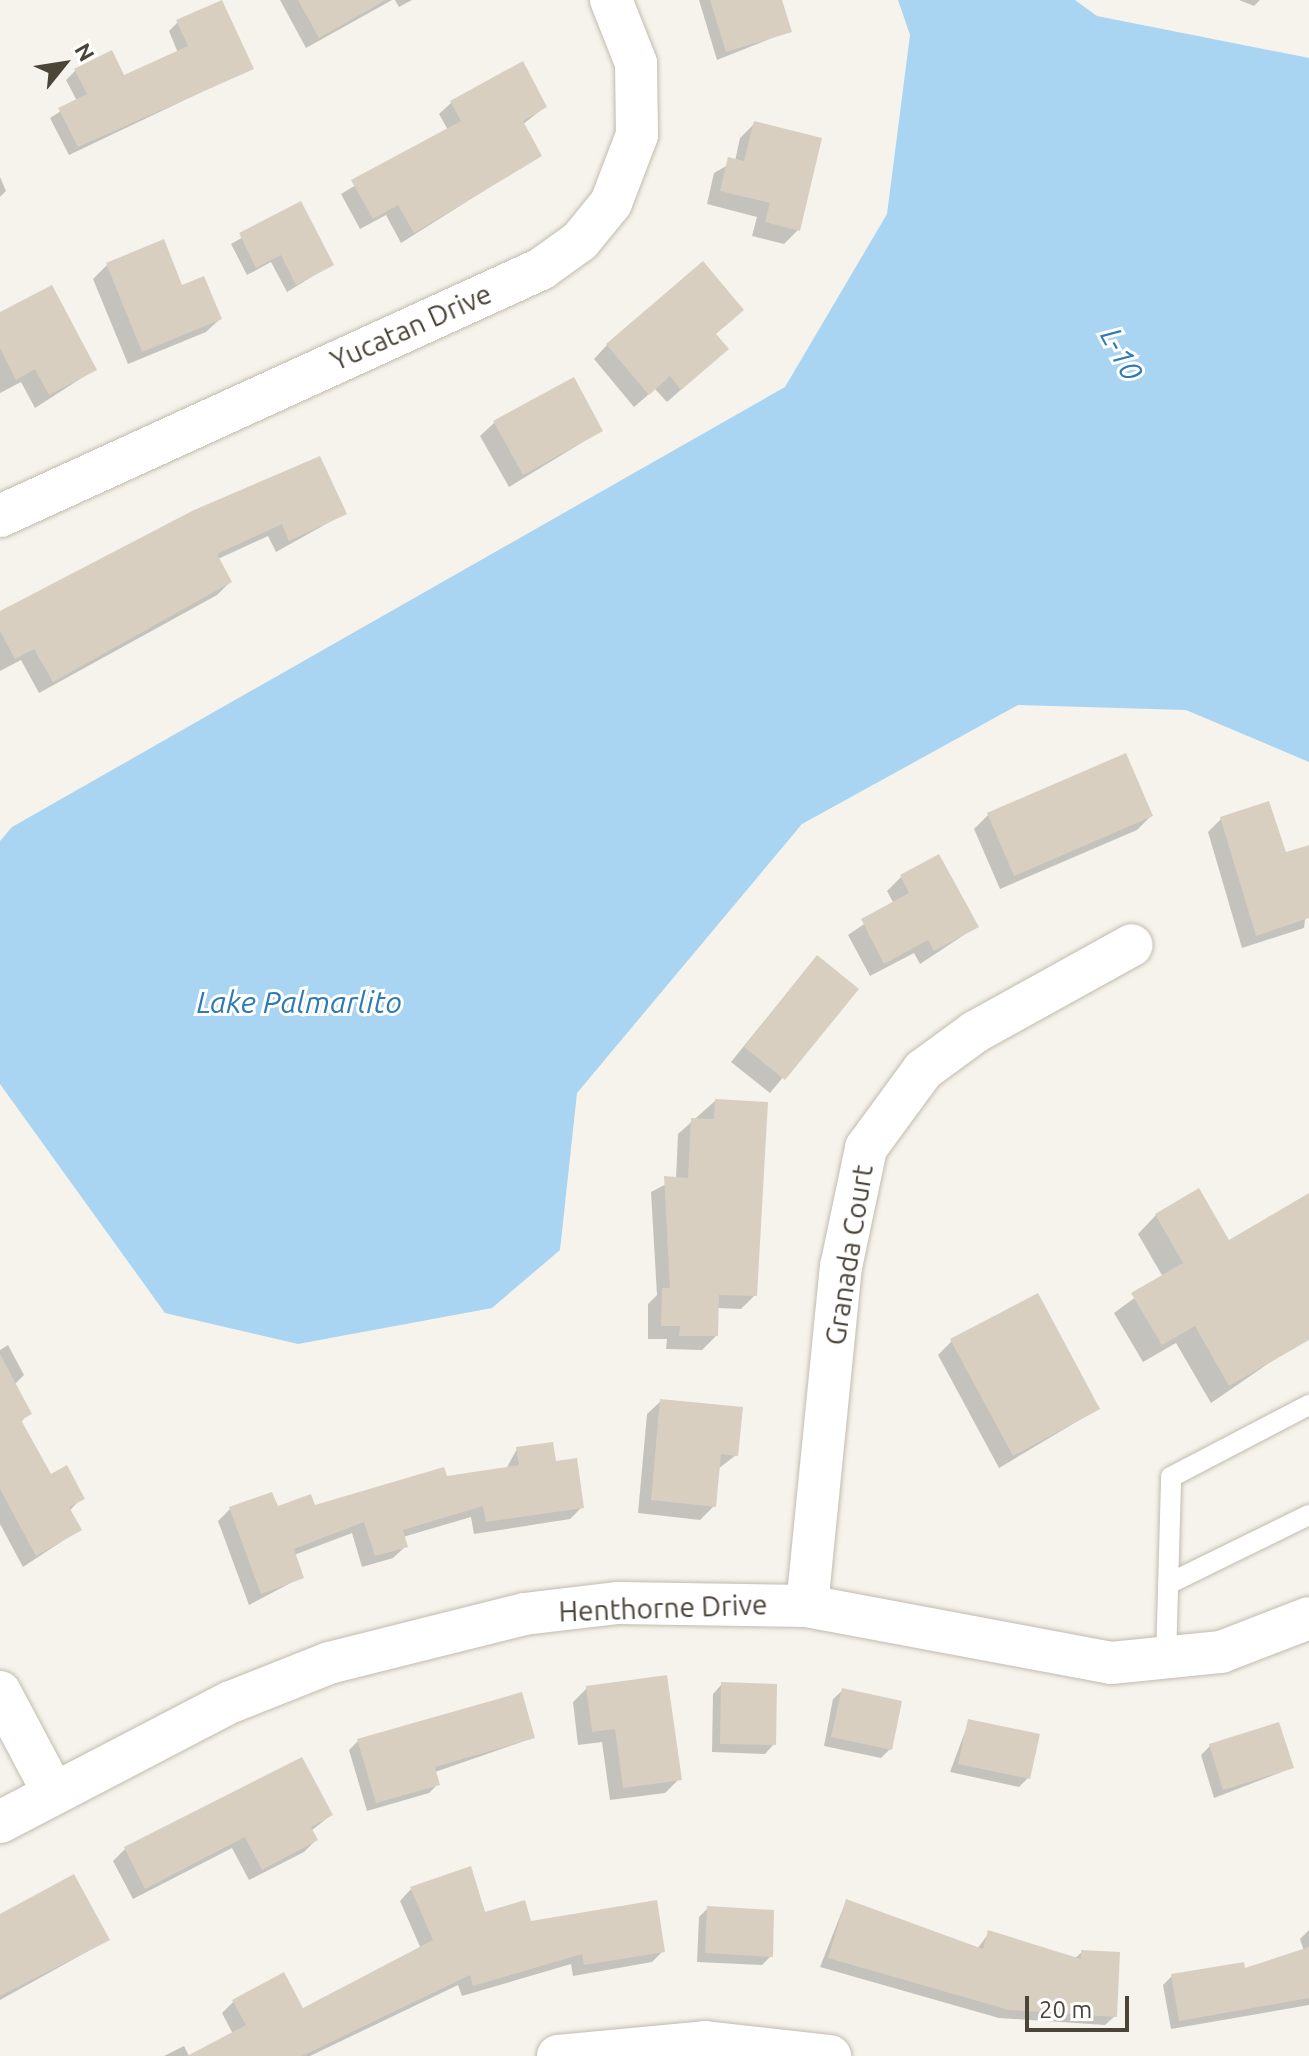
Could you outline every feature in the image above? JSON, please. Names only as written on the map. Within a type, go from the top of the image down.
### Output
[{"type":"street","name":"Yucatan Drive","points":[[0,516],[541,269],[580,241],[611,203],[637,135],[636,63],[611,0]]},
{"type":"street","name":"Granada Court","points":[[807,1606],[841,1267],[866,1148],[886,1110],[923,1070],[975,1032],[1132,945]]},
{"type":"street","name":"Henthorne Drive","points":[[0,1822],[231,1702],[432,1632],[618,1603],[807,1606],[913,1622],[1056,1657],[1166,1661],[1221,1652],[1309,1618]]},
{"type":"street","points":[[0,1692],[54,1794]]},
{"type":"street","points":[[558,2056],[705,2042],[830,2056]]},
{"type":"lane","points":[[1166,1661],[1171,1477],[1309,1405]]},
{"type":"lane","points":[[1168,1584],[1309,1515]]},
{"type":"water","name":"Lake Palmarlito","points":[[898,0],[1075,0],[1097,16],[1309,58],[1309,762],[1186,710],[1018,705],[802,824],[577,1093],[560,1250],[492,1308],[298,1344],[165,1313],[0,1084],[0,841],[12,827],[785,387],[887,214],[910,35]]},
{"type":"building","points":[[222,0],[254,69],[78,147],[58,108],[87,94],[74,69],[112,50],[124,75],[188,46],[176,20]]},
{"type":"building","points":[[298,0],[386,0],[319,38]]},
{"type":"building","points":[[710,0],[782,0],[792,32],[726,52]]},
{"type":"building","points":[[523,61],[547,107],[523,121],[542,156],[414,233],[398,205],[373,219],[351,180],[461,121],[450,101]]},
{"type":"building","points":[[754,121],[822,138],[800,231],[765,222],[770,203],[720,191],[728,157],[744,161]]},
{"type":"building","points":[[301,201],[334,265],[296,285],[281,255],[256,268],[239,233]]},
{"type":"building","points":[[164,239],[182,285],[204,276],[222,319],[142,352],[106,263]]},
{"type":"building","points":[[703,261],[744,310],[716,334],[729,349],[681,390],[670,376],[649,395],[606,344]]},
{"type":"building","points":[[52,285],[97,370],[49,395],[35,369],[16,380],[0,348],[0,312]]},
{"type":"building","points":[[574,377],[603,431],[523,475],[493,421]]},
{"type":"building","points":[[320,456],[347,514],[289,541],[282,524],[217,554],[232,582],[53,682],[34,649],[15,659],[0,631],[0,611],[194,510]]},
{"type":"building","points":[[1126,753],[1153,816],[1014,876],[987,813]]},
{"type":"building","points":[[1269,801],[1286,852],[1309,845],[1309,918],[1256,936],[1220,817]]},
{"type":"building","points":[[939,854],[979,927],[934,951],[928,940],[884,964],[861,919],[909,893],[900,875]]},
{"type":"building","points":[[817,955],[859,989],[785,1080],[744,1047]]},
{"type":"building","points":[[715,1099],[768,1102],[757,1296],[719,1295],[718,1336],[679,1336],[680,1326],[661,1326],[662,1288],[670,1288],[664,1176],[688,1178],[691,1118],[714,1119]]},
{"type":"building","points":[[1199,1188],[1229,1240],[1309,1193],[1309,1340],[1229,1386],[1195,1326],[1162,1345],[1131,1293],[1183,1263],[1155,1214]]},
{"type":"building","points":[[1038,1293],[1100,1409],[1013,1456],[950,1339]]},
{"type":"building","points":[[0,1354],[32,1414],[21,1420],[51,1474],[67,1465],[85,1499],[69,1507],[82,1530],[36,1556],[0,1489]]},
{"type":"building","points":[[660,1399],[743,1407],[738,1456],[721,1454],[716,1507],[651,1500]]},
{"type":"building","points":[[553,1442],[556,1461],[577,1458],[584,1508],[486,1522],[483,1506],[403,1530],[408,1547],[375,1556],[364,1522],[294,1549],[304,1578],[261,1594],[229,1507],[272,1492],[278,1506],[311,1494],[315,1505],[444,1467],[447,1476],[519,1465],[516,1447]]},
{"type":"building","points":[[667,1675],[682,1780],[623,1788],[615,1729],[592,1732],[586,1686]]},
{"type":"building","points":[[721,1682],[777,1684],[776,1745],[720,1744]]},
{"type":"building","points":[[842,1688],[902,1701],[892,1750],[831,1737]]},
{"type":"building","points":[[522,1692],[535,1738],[435,1767],[440,1785],[376,1803],[357,1739]]},
{"type":"building","points":[[968,1719],[1040,1734],[1030,1779],[958,1764]]},
{"type":"building","points":[[1279,1722],[1294,1768],[1223,1790],[1209,1744]]},
{"type":"building","points":[[302,1757],[333,1815],[311,1827],[318,1840],[262,1870],[245,1837],[145,1889],[124,1847]]},
{"type":"building","points":[[471,1866],[485,1912],[525,1900],[531,1921],[657,1900],[665,1952],[584,1965],[582,1954],[473,1986],[470,1975],[302,2056],[187,2056],[246,2025],[232,2000],[284,1972],[303,2008],[433,1940],[410,1887]]},
{"type":"building","points":[[74,1874],[110,1940],[0,1996],[0,1914]]},
{"type":"building","points":[[846,1899],[983,1949],[988,1930],[1081,1959],[1081,1950],[1120,1952],[1117,2017],[1009,2010],[828,1958]]},
{"type":"building","points":[[707,1906],[774,1910],[773,1957],[705,1953]]},
{"type":"building","points":[[1309,1947],[1309,1998],[1179,2021],[1171,1974],[1244,1962],[1245,1968]]},
{"type":"water label","name":"L-10","points":[[1122,354]]}]
